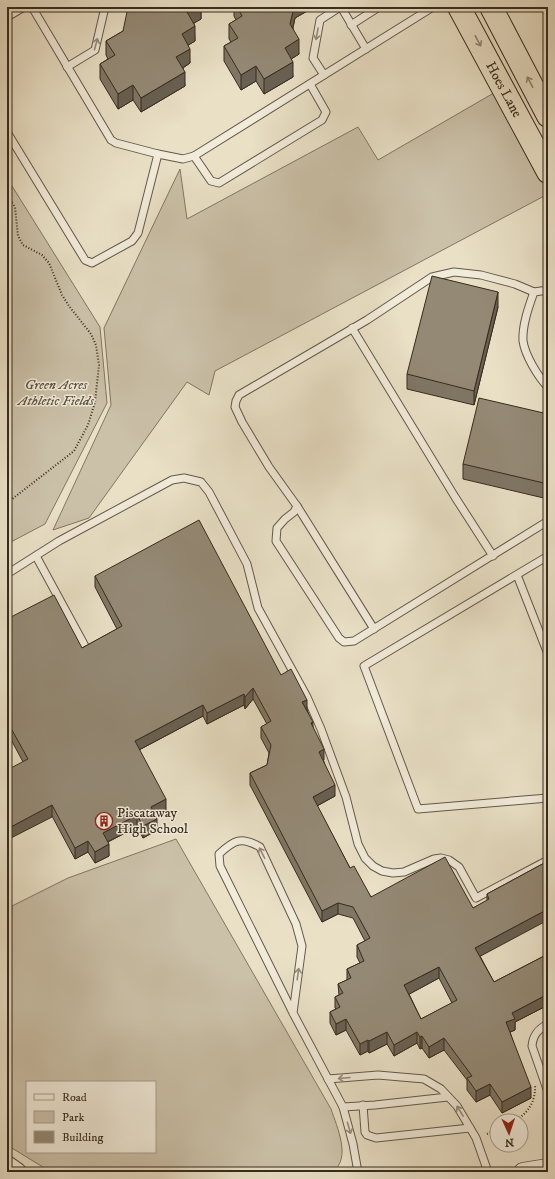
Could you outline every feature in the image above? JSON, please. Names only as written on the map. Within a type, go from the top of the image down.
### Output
[{"type":"highway","name":"Hoes Lane","points":[[459,7],[548,172]]},
{"type":"highway","name":"Hoes Lane","points":[[491,7],[548,116]]},
{"type":"street","points":[[7,1165],[17,1172]]},
{"type":"street","points":[[523,1172],[548,1168]]},
{"type":"lane","points":[[7,17],[24,7]]},
{"type":"lane","points":[[32,7],[112,140],[116,143],[183,159],[194,156],[433,7]]},
{"type":"lane","points":[[68,67],[95,50],[105,7]]},
{"type":"lane","points":[[324,75],[313,58],[320,20],[340,7],[366,49]]},
{"type":"lane","points":[[351,24],[376,8]]},
{"type":"lane","points":[[194,156],[211,181],[219,183],[322,120],[326,112],[310,84]]},
{"type":"lane","points":[[7,132],[84,260],[92,263],[132,241],[138,233],[158,154]]},
{"type":"lane","points":[[374,629],[297,506],[269,467],[242,422],[235,407],[239,395],[352,328],[432,276],[454,272],[481,275],[515,284],[534,292],[548,290]]},
{"type":"lane","points":[[534,292],[526,314],[524,340],[532,365],[548,387]]},
{"type":"lane","points":[[352,328],[455,497],[493,556]]},
{"type":"lane","points":[[7,574],[60,540],[172,480],[184,478],[201,482],[209,492],[247,564],[258,608],[307,697],[321,729],[346,797],[358,844],[365,858],[373,866],[382,871],[393,873],[404,872],[434,859],[441,858],[449,860],[458,867],[476,898],[548,860]]},
{"type":"lane","points":[[297,506],[294,512],[277,528],[276,541],[339,638],[344,642],[354,641],[548,522]]},
{"type":"lane","points":[[36,556],[86,648]]},
{"type":"lane","points":[[548,556],[364,666],[418,809],[548,798]]},
{"type":"lane","points":[[517,575],[548,654]]},
{"type":"lane","points":[[293,1013],[302,946],[296,924],[260,847],[250,841],[240,840],[228,845],[219,854],[220,866],[293,1013],[343,1107],[353,1144],[358,1172]]},
{"type":"lane","points":[[548,1024],[536,1032],[532,1039],[532,1046],[548,1092]]},
{"type":"lane","points":[[328,1080],[378,1075],[424,1079],[440,1089],[457,1106],[476,1138],[488,1172]]},
{"type":"lane","points":[[343,1107],[448,1097]]},
{"type":"lane","points":[[363,1105],[365,1132],[367,1135],[376,1138],[470,1128]]},
{"type":"path","points":[[7,195],[15,207],[18,236],[23,245],[42,255],[49,263],[68,306],[91,334],[96,345],[99,365],[95,402],[88,425],[74,451],[7,503]]},
{"type":"path","points":[[527,1113],[531,1106],[535,1093],[535,1085]]},
{"type":"green space","points":[[499,90],[548,186],[548,194],[215,371],[209,395],[187,382],[89,518],[53,530],[111,405],[104,328],[180,169],[187,219],[358,127],[378,160]]},
{"type":"green space","name":"Green Acres Athletic Fields","points":[[7,178],[100,327],[107,403],[45,524],[7,544]]},
{"type":"green space","points":[[176,839],[331,1109],[341,1142],[341,1159],[338,1166],[332,1172],[51,1172],[7,1145],[7,1071],[12,906],[68,878]]},
{"type":"building","points":[[128,7],[197,7],[187,12],[195,26],[182,34],[190,49],[176,57],[185,72],[141,98],[133,85],[118,94],[100,64],[115,55],[106,41],[123,31]]},
{"type":"building","points":[[237,7],[294,7],[290,24],[299,39],[285,48],[293,62],[264,79],[256,66],[241,75],[224,46],[238,38],[229,24],[242,16]]},
{"type":"building","points":[[432,276],[498,292],[474,391],[407,374]]},
{"type":"building","points":[[479,398],[548,414],[548,484],[463,464]]},
{"type":"building","name":"Piscataway High School","points":[[199,520],[281,675],[291,669],[307,700],[302,702],[313,722],[311,723],[324,749],[319,752],[335,785],[313,797],[350,868],[354,866],[371,897],[445,857],[473,908],[489,899],[487,894],[548,861],[548,909],[475,948],[494,982],[548,954],[548,994],[512,1013],[515,1019],[506,1022],[531,1087],[502,1102],[490,1084],[476,1091],[467,1078],[472,1076],[444,1038],[429,1047],[422,1036],[420,1037],[417,1032],[394,1045],[387,1032],[360,1044],[346,1019],[336,1024],[330,1012],[340,1007],[335,997],[343,993],[338,984],[351,978],[347,969],[364,961],[357,945],[370,938],[353,907],[338,903],[322,911],[250,773],[267,765],[271,745],[261,727],[271,721],[253,688],[245,697],[244,694],[207,713],[203,705],[135,741],[166,799],[151,807],[157,819],[143,826],[137,815],[103,833],[109,844],[95,852],[88,841],[75,848],[52,805],[7,829],[7,770],[28,759],[7,721],[7,619],[54,595],[82,648],[122,626],[95,576]],"holes":[[[439,967],[457,1000],[421,1019],[404,985]]]},
{"type":"place","name":"Piscataway High School","points":[[104,821]]}]
